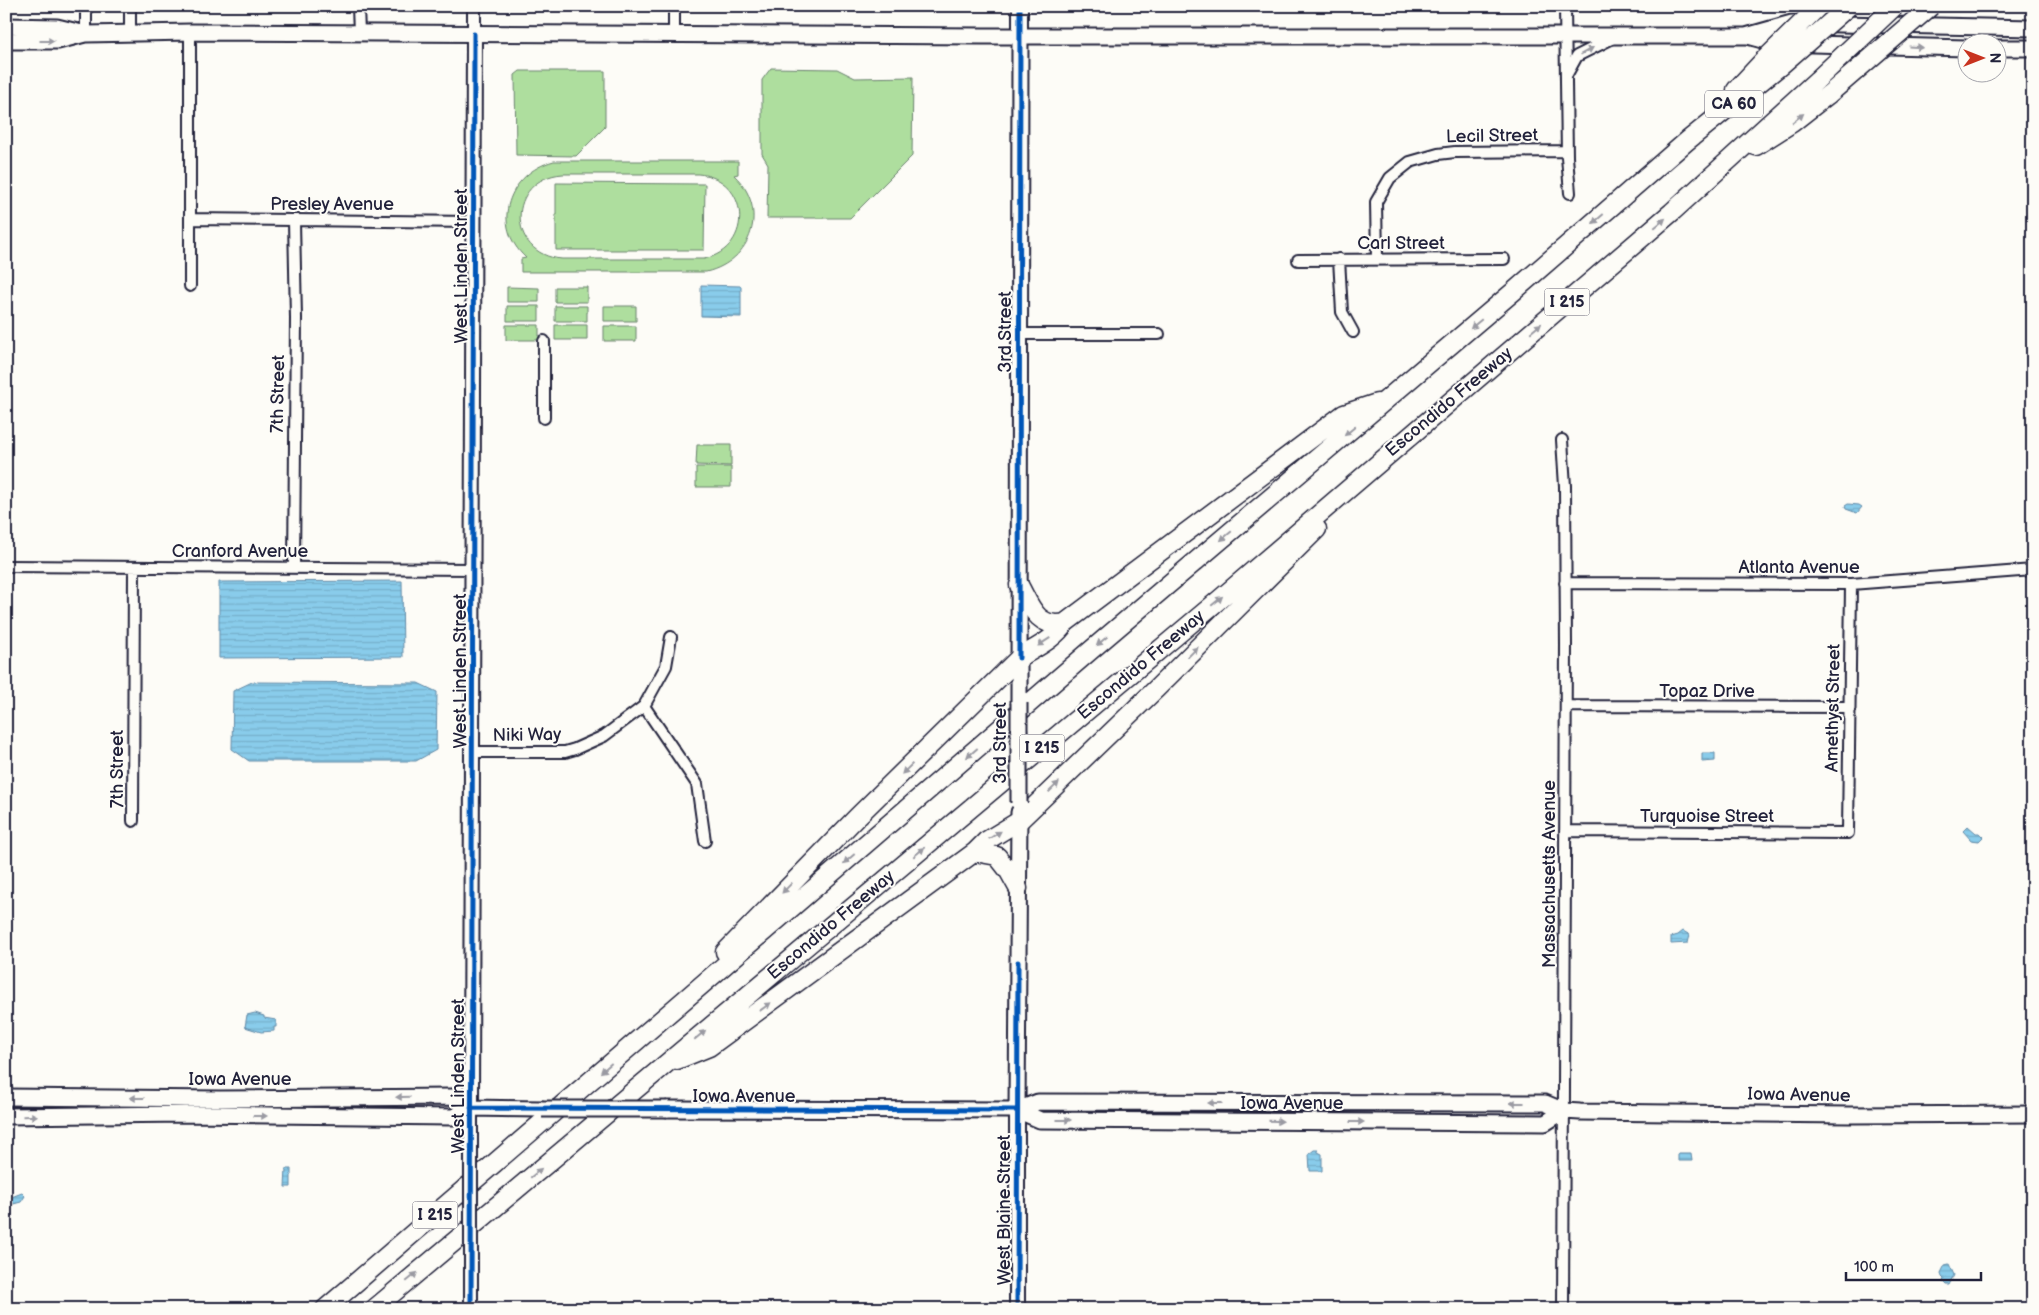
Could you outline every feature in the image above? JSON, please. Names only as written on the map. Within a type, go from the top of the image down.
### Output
[{"type":"highway","points":[[1773,63],[1819,6]]},
{"type":"highway","name":"CA 60","points":[[1687,141],[1773,63],[1849,6]]},
{"type":"highway","name":"Escondido Freeway","points":[[374,1309],[1118,684],[1672,212],[1895,6]]},
{"type":"highway","points":[[1714,174],[1792,123],[1829,94],[1931,6]]},
{"type":"highway","name":"I 215","points":[[325,1309],[1687,141]]},
{"type":"highway","points":[[642,1036],[810,864],[1019,664],[1060,630],[1065,623],[1344,414],[1387,400]]},
{"type":"highway","points":[[663,1066],[709,1047],[975,852],[1156,689],[1418,428]]},
{"type":"highway","points":[[1019,585],[1034,613],[1041,619],[1055,625],[1065,623]]},
{"type":"highway","points":[[975,852],[997,856],[1008,870],[1018,888]]},
{"type":"highway","points":[[317,1309],[363,1277]]},
{"type":"main road","name":"3rd Street","points":[[1019,812],[1020,6]]},
{"type":"main road","points":[[1746,36],[1792,23],[2033,28]]},
{"type":"main road","points":[[6,26],[57,27],[86,34]]},
{"type":"main road","points":[[6,41],[58,41],[86,34],[190,32],[1020,36],[1746,36],[1774,43],[1956,48]]},
{"type":"main road","name":"West Linden Street","points":[[471,1108],[475,222],[474,34]]},
{"type":"main road","points":[[2006,48],[2033,48]]},
{"type":"main road","name":"West Blaine Street","points":[[1017,1309],[1019,812]]},
{"type":"main road","name":"Iowa Avenue","points":[[6,1097],[220,1099],[452,1097],[471,1108],[500,1109],[1017,1110],[1038,1102],[1545,1103],[1564,1111],[1850,1115],[2033,1114]]},
{"type":"main road","name":"Iowa Avenue","points":[[6,1116],[186,1114],[220,1116],[453,1117],[471,1108]]},
{"type":"street","points":[[86,6],[86,34]]},
{"type":"street","points":[[130,6],[130,33]]},
{"type":"street","points":[[358,6],[359,33]]},
{"type":"street","name":"West Linden Street","points":[[474,6],[474,34]]},
{"type":"street","points":[[674,6],[674,34]]},
{"type":"street","points":[[1565,6],[1567,36],[1566,151],[1570,193]]},
{"type":"street","points":[[190,32],[190,286]]},
{"type":"street","points":[[1567,75],[1577,56],[1617,36]]},
{"type":"street","name":"Lecil Street","points":[[1377,259],[1376,202],[1390,178],[1410,162],[1438,154],[1455,152],[1566,151]]},
{"type":"street","name":"Presley Avenue","points":[[190,219],[475,222]]},
{"type":"street","name":"7th Street","points":[[294,221],[296,318],[294,568]]},
{"type":"street","points":[[1339,259],[1342,312],[1353,332]]},
{"type":"street","name":"Carl Street","points":[[1298,260],[1504,259]]},
{"type":"street","points":[[1019,334],[1159,334]]},
{"type":"street","points":[[544,341],[544,418]]},
{"type":"street","name":"Massachusetts Avenue","points":[[1562,440],[1564,473],[1566,706],[1563,1309]]},
{"type":"street","name":"Cranford Avenue","points":[[6,566],[474,568]]},
{"type":"street","name":"7th Street","points":[[133,821],[134,567]]},
{"type":"street","name":"Atlanta Avenue","points":[[1565,583],[1850,584],[2033,570]]},
{"type":"street","name":"Amethyst Street","points":[[1848,833],[1850,584]]},
{"type":"street","name":"Niki Way","points":[[473,752],[555,752],[575,749],[604,736],[644,706],[666,666],[672,637]]},
{"type":"street","points":[[644,706],[697,784],[706,841]]},
{"type":"street","name":"Topaz Drive","points":[[1566,706],[1849,708]]},
{"type":"street","name":"Turquoise Street","points":[[1565,831],[1848,833]]},
{"type":"street","name":"West Linden Street","points":[[471,1108],[471,1309]]},
{"type":"green space","points":[[771,68],[837,69],[855,78],[913,77],[912,156],[850,218],[767,218],[768,164],[762,154],[762,80]]},
{"type":"green space","points":[[520,71],[605,71],[605,127],[576,156],[516,155],[515,75]]},
{"type":"green space","points":[[554,161],[738,161],[738,174],[734,175],[745,188],[751,203],[753,218],[751,232],[745,245],[735,257],[722,266],[706,272],[521,272],[521,259],[526,258],[515,245],[509,231],[507,216],[509,202],[515,188],[538,167]],"holes":[[[563,174],[698,174],[715,178],[728,187],[736,200],[740,214],[738,228],[732,242],[721,252],[704,259],[562,259],[544,254],[531,245],[523,231],[520,217],[523,202],[531,188],[544,179]]]},
{"type":"green space","points":[[556,183],[705,184],[704,250],[556,250]]},
{"type":"green space","points":[[507,287],[539,288],[539,302],[507,302]]},
{"type":"green space","points":[[555,287],[587,287],[587,302],[555,302]]},
{"type":"green space","points":[[507,306],[539,306],[539,321],[507,321]]},
{"type":"green space","points":[[555,306],[587,306],[587,321],[555,321]]},
{"type":"green space","points":[[604,306],[636,306],[636,321],[604,321]]},
{"type":"green space","points":[[506,325],[539,325],[539,340],[506,340]]},
{"type":"green space","points":[[555,325],[587,325],[587,340],[555,340]]},
{"type":"green space","points":[[604,326],[636,326],[636,341],[604,341]]},
{"type":"green space","points":[[697,445],[731,445],[731,466],[696,465]]},
{"type":"green space","points":[[696,467],[731,467],[731,487],[696,487]]},
{"type":"water","points":[[701,285],[741,286],[741,317],[701,316]]},
{"type":"water","points":[[1848,504],[1862,507],[1857,513],[1846,509],[1845,506]]},
{"type":"water","points":[[402,581],[403,657],[219,658],[219,582]]},
{"type":"water","points":[[252,682],[418,683],[437,692],[436,750],[416,761],[249,761],[232,749],[233,691]]},
{"type":"water","points":[[1702,753],[1715,753],[1715,761],[1702,762]]},
{"type":"water","points":[[1968,826],[1983,837],[1979,841],[1971,840],[1963,831]]},
{"type":"water","points":[[1683,931],[1690,935],[1688,943],[1671,944],[1671,937]]},
{"type":"water","points":[[255,1013],[264,1016],[264,1018],[276,1020],[274,1031],[261,1032],[245,1027],[247,1015]]},
{"type":"water","points":[[1314,1150],[1318,1150],[1322,1154],[1322,1171],[1310,1171],[1309,1154]]},
{"type":"water","points":[[1678,1153],[1691,1153],[1692,1161],[1678,1161]]},
{"type":"water","points":[[286,1169],[291,1169],[291,1187],[285,1187]]},
{"type":"water","points":[[22,1193],[25,1196],[21,1202],[6,1206],[6,1199]]},
{"type":"water","points":[[1949,1264],[1954,1275],[1949,1285],[1946,1285],[1943,1282],[1944,1279],[1941,1273],[1945,1265]]},
{"type":"cycle path","points":[[1019,658],[1020,6]]},
{"type":"cycle path","points":[[471,1309],[474,34]]},
{"type":"cycle path","points":[[1017,1309],[1018,962]]},
{"type":"cycle path","points":[[471,1108],[1017,1110]]}]
